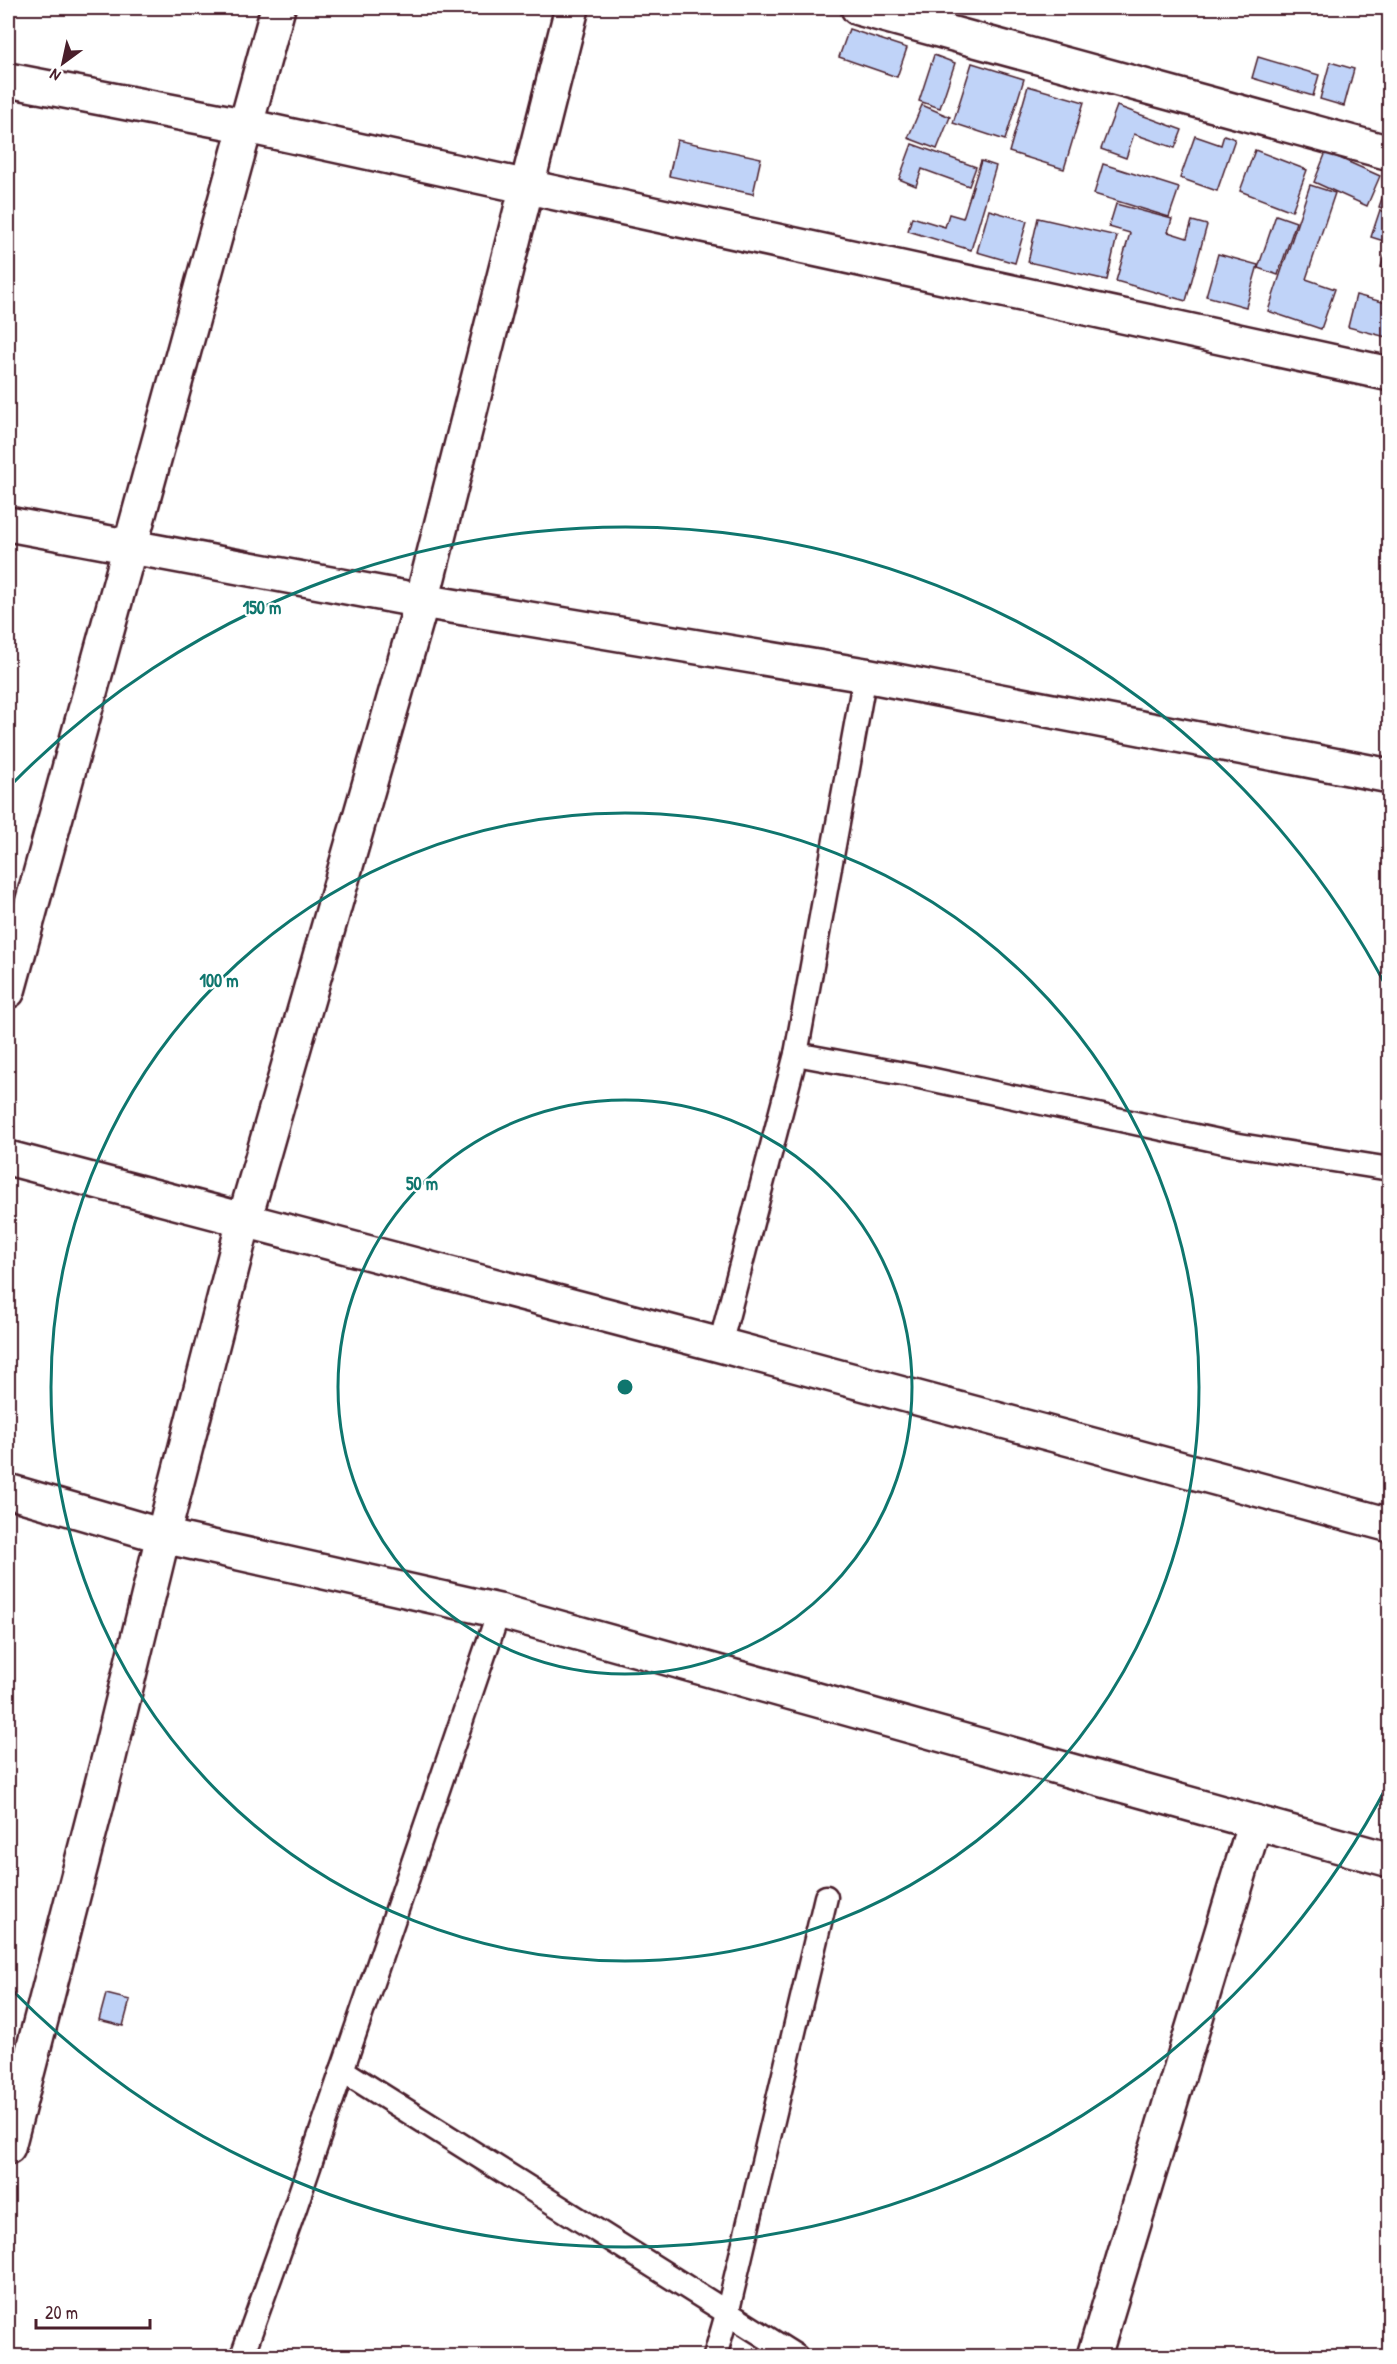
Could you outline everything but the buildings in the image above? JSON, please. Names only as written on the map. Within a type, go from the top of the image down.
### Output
[{"type":"street","points":[[8,991],[278,8]]},
{"type":"street","points":[[8,2147],[244,1221],[422,601],[572,8]]},
{"type":"street","points":[[858,8],[1389,153]]},
{"type":"street","points":[[8,80],[247,126],[1389,375]]},
{"type":"street","points":[[8,524],[422,601],[865,675],[1389,776]]},
{"type":"street","points":[[8,1158],[720,1345],[1389,1526]]},
{"type":"street","points":[[8,1491],[163,1536],[499,1611],[1389,1860]]},
{"type":"street","points":[[1094,2356],[1255,1822]]},
{"type":"lane","points":[[720,1345],[796,1054],[865,675]]},
{"type":"lane","points":[[796,1054],[920,1077],[1233,1144],[1389,1168]]},
{"type":"lane","points":[[242,2356],[499,1611]]},
{"type":"lane","points":[[715,2356],[826,1897]]},
{"type":"lane","points":[[342,2070],[796,2356]]}]
